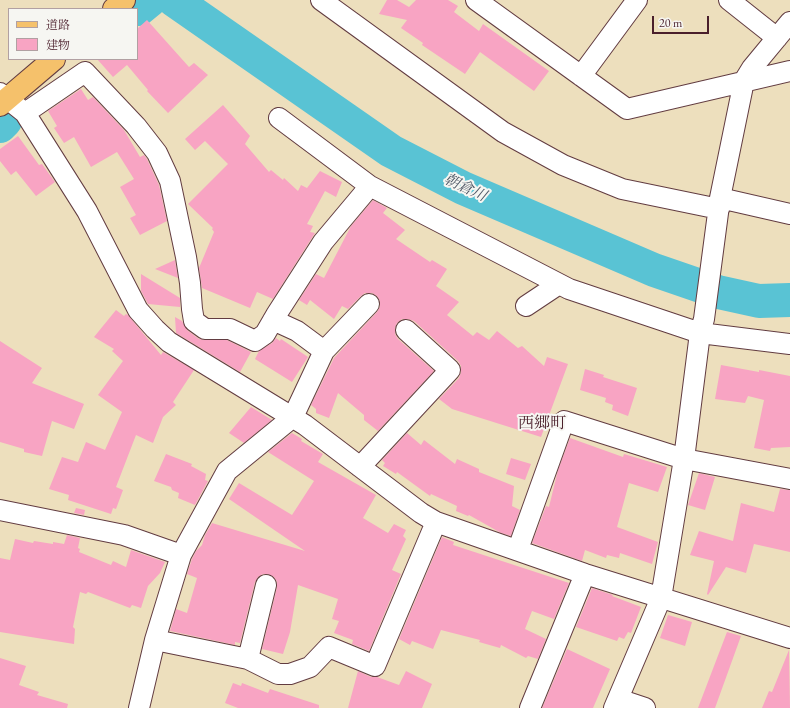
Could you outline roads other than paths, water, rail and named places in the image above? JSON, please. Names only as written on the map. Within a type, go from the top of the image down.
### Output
[{"type":"main road","points":[[2,99],[53,60]]},
{"type":"street","points":[[321,0],[503,132],[563,166],[622,189],[719,209],[790,214]]},
{"type":"street","points":[[476,0],[626,109],[790,71]]},
{"type":"street","points":[[581,76],[637,0]]},
{"type":"street","points":[[729,0],[777,38]]},
{"type":"street","points":[[645,708],[616,704],[662,598],[684,459],[719,209],[744,81],[752,68],[790,22]]},
{"type":"street","points":[[25,113],[85,72],[136,126],[157,153],[170,181],[186,257],[194,321],[206,329],[230,329],[255,340],[265,334],[323,242],[370,186]]},
{"type":"street","points":[[2,99],[25,113],[87,211],[138,310],[169,342],[293,418],[421,514],[436,522],[518,549],[585,574],[790,638]]},
{"type":"street","points":[[278,118],[370,186],[569,289],[702,326],[790,344]]},
{"type":"street","points":[[526,306],[559,284]]},
{"type":"street","points":[[139,708],[155,640],[182,555],[228,471],[293,418],[324,351],[370,304]]},
{"type":"street","points":[[273,320],[297,331],[324,351]]},
{"type":"street","points":[[360,467],[450,370],[406,330]]},
{"type":"street","points":[[518,549],[564,421],[684,459],[790,479]]},
{"type":"street","points":[[0,510],[124,535],[182,555]]},
{"type":"street","points":[[155,640],[248,659],[278,674],[290,674],[310,667],[329,647],[375,666],[436,522]]},
{"type":"street","points":[[530,708],[585,574]]},
{"type":"street","points":[[248,659],[266,585]]},
{"type":"waterway","points":[[139,9],[150,0]]},
{"type":"waterway","name":"朝倉川","points":[[174,0],[391,151],[463,188],[654,270],[718,292],[759,301],[790,300]]},
{"type":"waterway","points":[[0,126],[5,121]]},
{"type":"district","name":"西郷町","points":[[542,424]]}]
